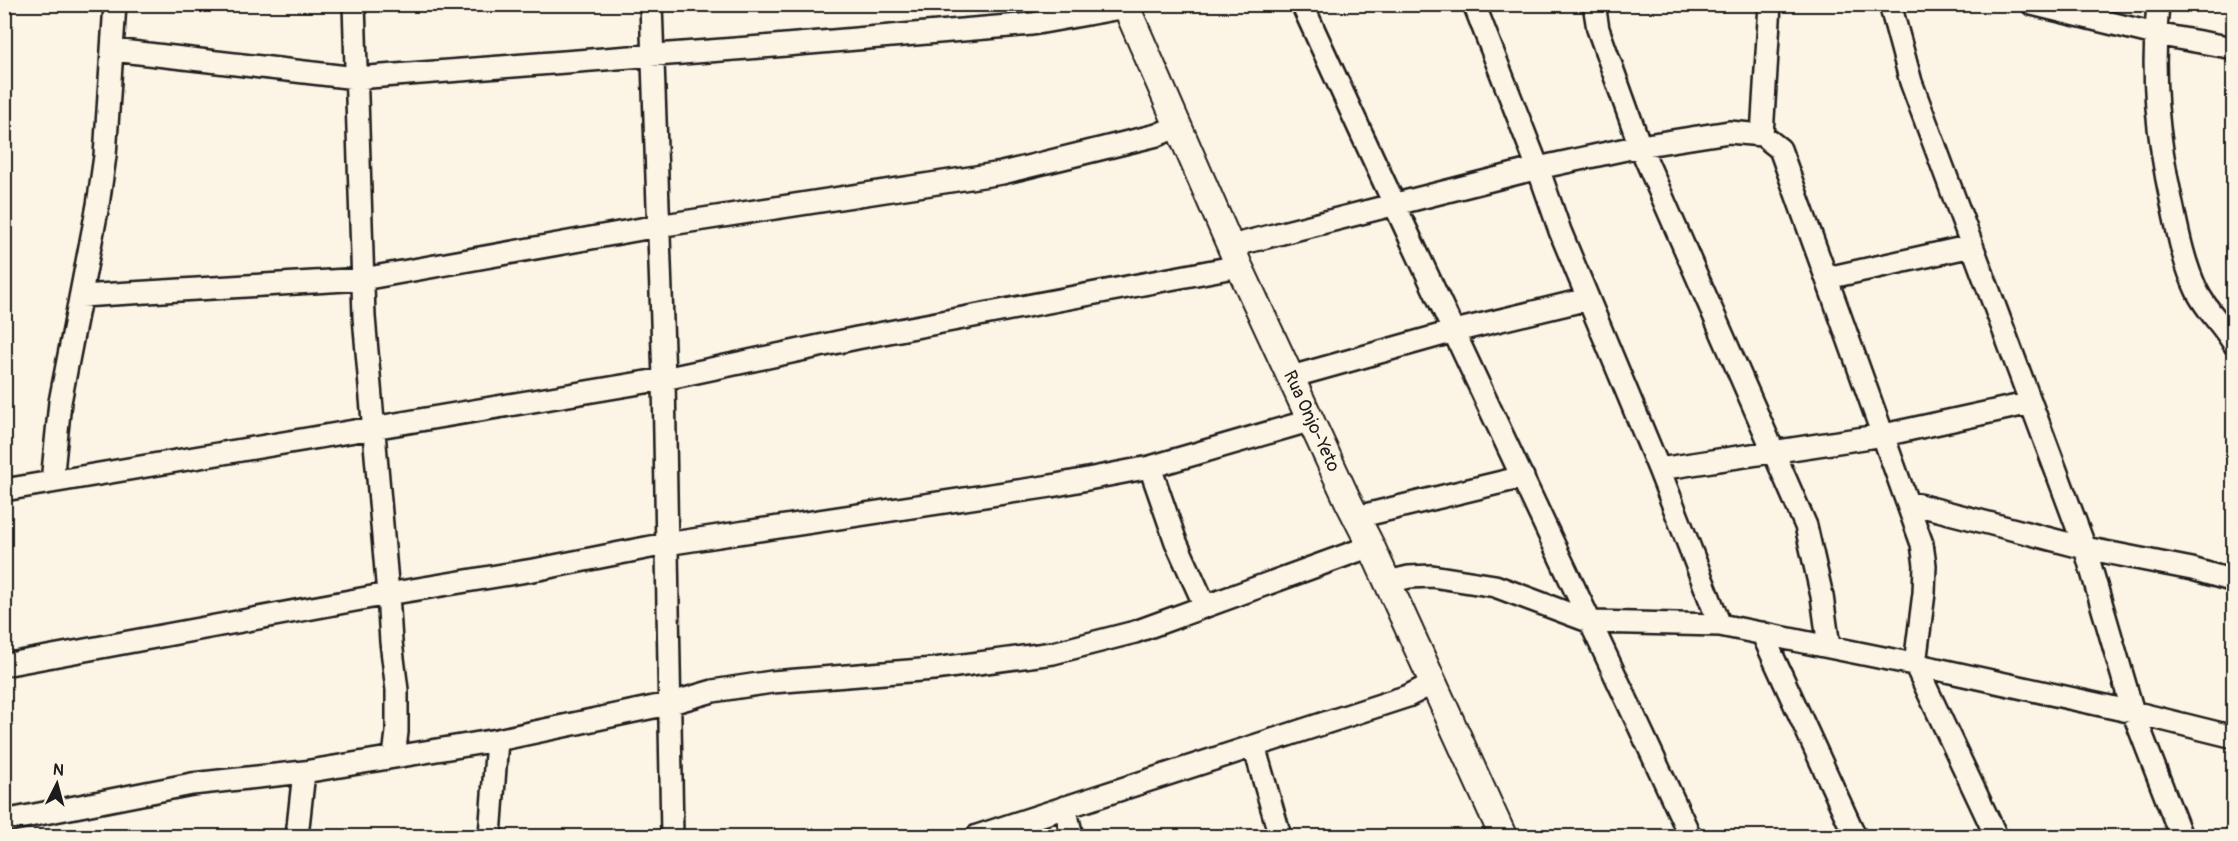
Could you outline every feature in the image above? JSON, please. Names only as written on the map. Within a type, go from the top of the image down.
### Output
[{"type":"main road","name":"Rua Onjo-Yeto","points":[[1125,6],[1235,256],[1388,582],[1503,837]]},
{"type":"street","points":[[52,482],[60,402],[105,156],[115,4]]},
{"type":"street","points":[[354,4],[364,317],[397,690],[397,732],[394,758]]},
{"type":"street","points":[[651,4],[664,380],[672,837]]},
{"type":"street","points":[[1302,4],[1690,837]]},
{"type":"street","points":[[1474,4],[1560,231],[1659,469],[1720,625]]},
{"type":"street","points":[[1593,4],[1598,29],[1640,146],[1806,526],[1822,596],[1829,647]]},
{"type":"street","points":[[1762,135],[1770,4]]},
{"type":"street","points":[[1890,4],[1911,82],[2085,548],[2133,712],[2181,837]]},
{"type":"street","points":[[2032,4],[2155,34],[2234,48]]},
{"type":"street","points":[[2158,4],[2154,99],[2161,156],[2179,240],[2198,293],[2234,344]]},
{"type":"street","points":[[113,50],[356,78],[1032,24],[1125,6]]},
{"type":"street","points":[[81,296],[363,279],[658,226],[1002,173],[1157,135],[1178,126]]},
{"type":"street","points":[[4,490],[664,380],[1235,256],[1394,204],[1538,168],[1640,146],[1729,132],[1762,135],[1780,149],[1922,544],[1925,565],[1924,593],[1915,664],[1996,837]]},
{"type":"street","points":[[1827,278],[1972,246]]},
{"type":"street","points":[[1291,377],[1455,331],[1588,298]]},
{"type":"street","points":[[1659,469],[1884,435],[2031,403]]},
{"type":"street","points":[[4,665],[666,544],[1051,486],[1150,467],[1312,420]]},
{"type":"street","points":[[1150,467],[1176,542],[1205,606]]},
{"type":"street","points":[[1357,517],[1523,477]]},
{"type":"street","points":[[1907,502],[2085,548],[2192,569],[2234,581]]},
{"type":"street","points":[[4,821],[192,784],[304,772],[497,740],[668,704],[713,692],[772,682],[934,669],[1053,653],[1135,632],[1371,546]]},
{"type":"street","points":[[1388,582],[1409,577],[1432,576],[1495,586],[1591,622],[1720,625],[1915,664],[2133,712],[2234,737]]},
{"type":"street","points":[[1762,633],[1855,837]]},
{"type":"street","points":[[977,837],[1408,696],[1433,683]]},
{"type":"street","points":[[490,837],[497,740]]},
{"type":"street","points":[[1254,746],[1280,837]]},
{"type":"street","points":[[297,837],[304,772]]},
{"type":"street","points":[[1065,807],[1072,837]]}]
